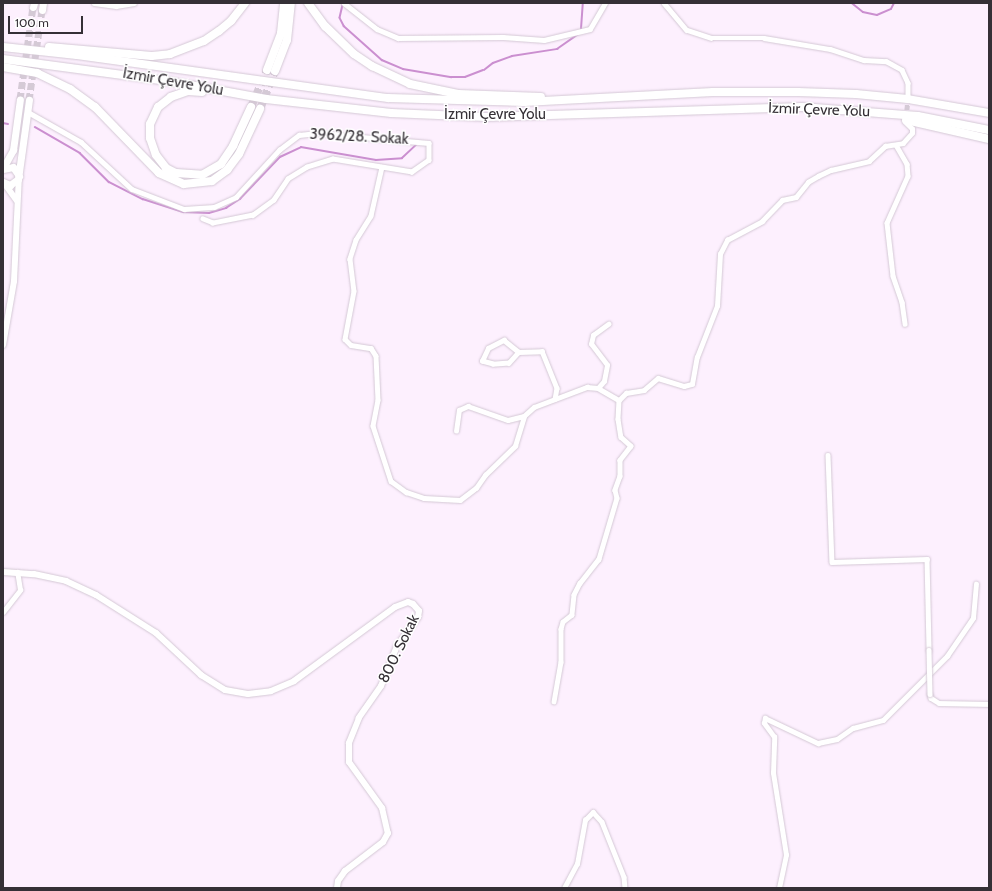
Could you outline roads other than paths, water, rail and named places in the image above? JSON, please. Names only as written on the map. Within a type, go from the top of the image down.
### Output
[{"type":"highway","points":[[14,48],[70,47],[152,56],[170,54],[199,44],[219,31],[231,21],[245,3]]},
{"type":"highway","points":[[284,3],[281,32],[271,70],[288,40],[291,3]]},
{"type":"highway","points":[[308,3],[325,26],[354,54],[372,66],[410,84],[458,94],[610,98]]},
{"type":"highway","name":"İzmir Çevre Yolu","points":[[3,47],[388,98],[511,102],[713,92],[856,94],[908,99],[989,113]]},
{"type":"highway","name":"İzmir Çevre Yolu","points":[[3,59],[168,80],[266,99],[350,109],[444,116],[802,107],[918,116],[989,130]]},
{"type":"highway","points":[[3,67],[37,73],[70,89],[95,107],[160,174],[184,184],[212,181],[227,170],[239,154],[260,109]]},
{"type":"highway","points":[[251,107],[228,155],[209,173],[188,176],[176,173],[166,168],[156,155],[150,138],[150,124],[158,107],[171,97],[194,91],[266,99]]},
{"type":"highway","points":[[858,111],[916,121],[989,139]]},
{"type":"main road","points":[[3,168],[13,150],[20,99]]},
{"type":"main road","points":[[3,345],[14,281],[19,204],[19,176],[29,100]]},
{"type":"main road","points":[[3,168],[13,167],[19,176]]},
{"type":"main road","points":[[3,183],[12,184],[19,176]]},
{"type":"main road","points":[[3,183],[19,204]]},
{"type":"main road","points":[[3,572],[18,572]]},
{"type":"main road","name":"800. Sokak","points":[[18,572],[66,581],[96,595],[156,633],[201,675],[225,690],[248,694],[271,691],[294,681],[400,604],[408,602],[417,607],[418,617],[397,646],[381,686],[359,718],[350,743],[349,762],[382,808],[388,833],[383,842],[345,871],[338,881],[337,888]]},
{"type":"street","points":[[94,3],[116,6],[134,3]]},
{"type":"street","points":[[345,5],[377,29],[398,38],[503,37],[544,40],[580,33],[590,29],[605,3]]},
{"type":"street","points":[[664,3],[687,30],[712,38],[764,38],[830,49],[864,60],[886,61],[902,70],[908,83],[908,96]]},
{"type":"street","name":"3962/28. Sokak","points":[[28,112],[81,142],[132,188],[144,195],[184,209],[214,207],[236,197],[279,150],[299,135],[317,133],[429,142],[429,160],[420,169],[412,172],[333,159],[324,161],[307,167],[288,179],[274,200],[253,215],[213,222],[203,219]]},
{"type":"street","points":[[554,701],[561,662],[561,629],[563,622],[572,615],[574,595],[580,583],[599,559],[617,498],[615,490],[620,476],[620,460],[632,446],[621,436],[618,419],[619,400],[626,393],[644,390],[658,378],[684,386],[692,384],[697,357],[716,306],[720,254],[727,240],[762,221],[782,200],[796,197],[808,182],[831,170],[868,161],[885,146],[903,144],[912,133],[905,122]]},
{"type":"street","points":[[896,145],[907,164],[908,176],[887,223],[893,276],[902,302],[905,324]]},
{"type":"street","points":[[382,167],[371,216],[356,240],[350,259],[354,291],[345,339],[351,345],[371,348],[376,356],[378,400],[373,426],[389,477],[406,492],[424,498],[454,501],[466,498],[515,446],[524,416]]},
{"type":"street","points":[[598,388],[604,381],[607,365],[591,344],[593,335],[608,324]]},
{"type":"street","points":[[519,352],[504,340],[488,348],[482,361],[493,364],[509,363],[519,352],[533,350],[545,354],[557,388],[555,399]]},
{"type":"street","points":[[456,430],[459,410],[468,406],[508,420],[524,416],[543,402],[587,387],[598,388],[619,400]]},
{"type":"street","points":[[828,455],[832,562],[927,559],[930,698],[939,703],[989,704]]},
{"type":"street","points":[[3,612],[20,590],[18,572]]},
{"type":"street","points":[[779,888],[786,855],[772,773],[774,737],[764,723],[765,718],[818,743],[837,739],[853,728],[882,720],[947,656],[973,618],[976,584]]},
{"type":"street","points":[[564,888],[577,864],[585,820],[593,812],[602,822],[624,877],[625,888]]},
{"type":"waterway","points":[[581,29],[583,3]]},
{"type":"waterway","points":[[852,3],[863,12],[877,15],[891,9],[894,3]]},
{"type":"waterway","points":[[343,5],[340,18],[344,26],[382,60],[403,69],[451,77],[465,77],[483,70]]},
{"type":"waterway","points":[[484,70],[493,63],[512,56],[557,49],[580,33]]},
{"type":"waterway","points":[[3,123],[8,124]]},
{"type":"waterway","points":[[35,127],[80,153],[109,182],[143,199],[183,212],[209,213],[226,208],[240,199],[280,157],[301,147],[376,160],[402,158],[416,145]]},
{"type":"tunnel","points":[[20,99],[33,7]]},
{"type":"tunnel","points":[[29,100],[42,10]]},
{"type":"tunnel","points":[[251,107],[267,70]]},
{"type":"tunnel","points":[[260,109],[275,71]]},
{"type":"tunnel","points":[[906,116],[908,98]]}]
